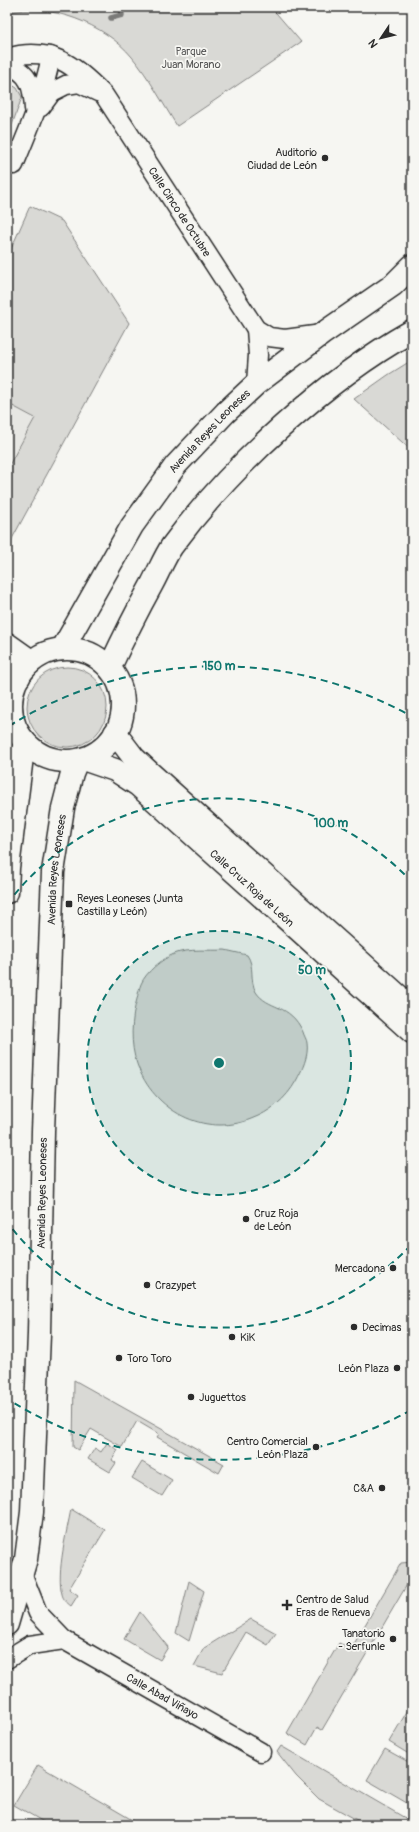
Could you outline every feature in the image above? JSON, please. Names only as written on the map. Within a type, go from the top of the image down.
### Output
[{"type":"main road","name":"Avenida Reyes Leoneses","points":[[63,648],[132,526],[176,465],[226,412],[256,384],[322,334],[394,285],[412,266]]},
{"type":"main road","points":[[110,667],[126,632],[172,547],[210,501],[253,454],[326,389],[386,346],[412,331]]},
{"type":"main road","points":[[7,644],[19,668]]},
{"type":"main road","points":[[63,648],[83,651],[96,657],[110,667],[118,681],[123,699],[122,718],[115,733],[107,744],[96,753],[80,760],[50,758],[36,751],[24,741],[15,726],[11,709],[12,691],[19,668],[43,654],[63,648]]},
{"type":"main road","name":"Calle Cruz Roja de León","points":[[115,733],[134,758],[144,768],[412,1008]]},
{"type":"main road","points":[[7,892],[24,741]]},
{"type":"main road","name":"Avenida Reyes Leoneses","points":[[7,1624],[26,1559],[32,1512],[39,1334],[42,1131],[52,872],[63,808],[72,773],[80,760]]},
{"type":"main road","name":"Calle Cruz Roja de León","points":[[80,760],[115,770],[138,785],[412,1032]]},
{"type":"street","name":"Calle Cinco de Octubre","points":[[7,58],[31,53],[51,56],[84,74],[104,95],[256,329],[258,356],[256,384]]},
{"type":"street","points":[[7,162],[14,165],[35,116],[51,56]]},
{"type":"street","points":[[7,66],[16,68],[27,79],[32,88],[35,116]]},
{"type":"street","points":[[35,116],[52,92],[66,85],[79,83],[104,95]]},
{"type":"street","points":[[256,329],[269,337],[285,338],[322,334]]},
{"type":"street","points":[[7,805],[20,770]]},
{"type":"street","name":"Calle Abad Viñayo","points":[[22,1573],[38,1613],[64,1640],[261,1752]]},
{"type":"street","points":[[7,1659],[30,1645],[64,1640]]},
{"type":"shaded area","points":[[7,403],[35,418],[7,469]]},
{"type":"green space","name":"Parque Juan Morano","points":[[7,7],[271,7],[301,42],[177,126],[150,82],[132,57],[121,45],[107,35],[75,18],[58,13],[23,10],[7,13]]},
{"type":"green space","points":[[7,82],[17,88],[22,97],[12,125],[7,123]]},
{"type":"green space","points":[[30,206],[62,221],[129,323],[7,548],[7,469],[35,418],[7,403],[7,258]]},
{"type":"green space","points":[[412,360],[412,451],[354,399]]},
{"type":"green space","points":[[67,667],[82,670],[95,679],[104,692],[107,707],[104,722],[95,735],[82,744],[67,747],[52,744],[39,735],[30,722],[27,707],[30,692],[39,679],[52,670]]},
{"type":"green space","points":[[193,950],[225,950],[247,955],[251,964],[253,983],[256,992],[267,1002],[286,1011],[298,1023],[307,1042],[307,1053],[301,1072],[292,1088],[271,1109],[251,1119],[233,1124],[216,1125],[198,1122],[182,1116],[168,1107],[155,1095],[137,1064],[133,1049],[132,1032],[139,990],[143,979],[150,971],[169,956],[180,952]]},
{"type":"green space","points":[[74,1380],[224,1464],[219,1473],[157,1437],[159,1434],[137,1421],[122,1447],[91,1429],[78,1450],[73,1447]]},
{"type":"green space","points":[[107,1443],[118,1450],[112,1460],[116,1463],[110,1472],[88,1459],[95,1448],[101,1452]]},
{"type":"green space","points":[[142,1462],[172,1480],[162,1496],[132,1478]]},
{"type":"green space","points":[[71,1509],[105,1530],[69,1589],[78,1595],[71,1606],[65,1601],[63,1596],[60,1585],[60,1575]]},
{"type":"green space","points":[[412,1562],[412,1576],[322,1730],[317,1727],[307,1745],[287,1733],[339,1643],[351,1649],[401,1563]]},
{"type":"green space","points":[[189,1581],[204,1591],[189,1641],[176,1633]]},
{"type":"green space","points":[[140,1612],[168,1647],[160,1660],[124,1639]]},
{"type":"green space","points":[[251,1619],[276,1633],[268,1645],[246,1632],[222,1673],[194,1666],[204,1648]]},
{"type":"green space","points":[[412,1703],[412,1756],[389,1742]]},
{"type":"green space","points":[[281,1746],[412,1822],[412,1825],[366,1825],[319,1799],[296,1776],[277,1752]]},
{"type":"green space","points":[[385,1749],[412,1764],[412,1806],[367,1780]]},
{"type":"green space","points":[[38,1765],[134,1821],[138,1825],[49,1825],[14,1805]]},
{"type":"waterway","points":[[111,18],[122,15],[121,7]]},
{"type":"place","name":"Auditorio Ciudad de León","points":[[325,158]]},
{"type":"place","name":"Reyes Leoneses (Junta Castilla y León)","points":[[69,904]]},
{"type":"place","name":"Cruz Roja de León","points":[[246,1219]]},
{"type":"place","name":"Mercadona","points":[[393,1268]]},
{"type":"place","name":"Crazypet","points":[[147,1285]]},
{"type":"place","name":"Decimas","points":[[354,1327]]},
{"type":"place","name":"KiK","points":[[232,1337]]},
{"type":"place","name":"Toro Toro","points":[[119,1358]]},
{"type":"place","name":"León Plaza","points":[[397,1368]]},
{"type":"place","name":"Juguettos","points":[[191,1397]]},
{"type":"place","name":"Centro Comercial León Plaza","points":[[316,1447]]},
{"type":"place","name":"C&A","points":[[382,1488]]},
{"type":"place","name":"Centro de Salud Eras de Renueva","points":[[287,1605]]},
{"type":"place","name":"Tanatorio - Serfunle","points":[[393,1639]]}]
